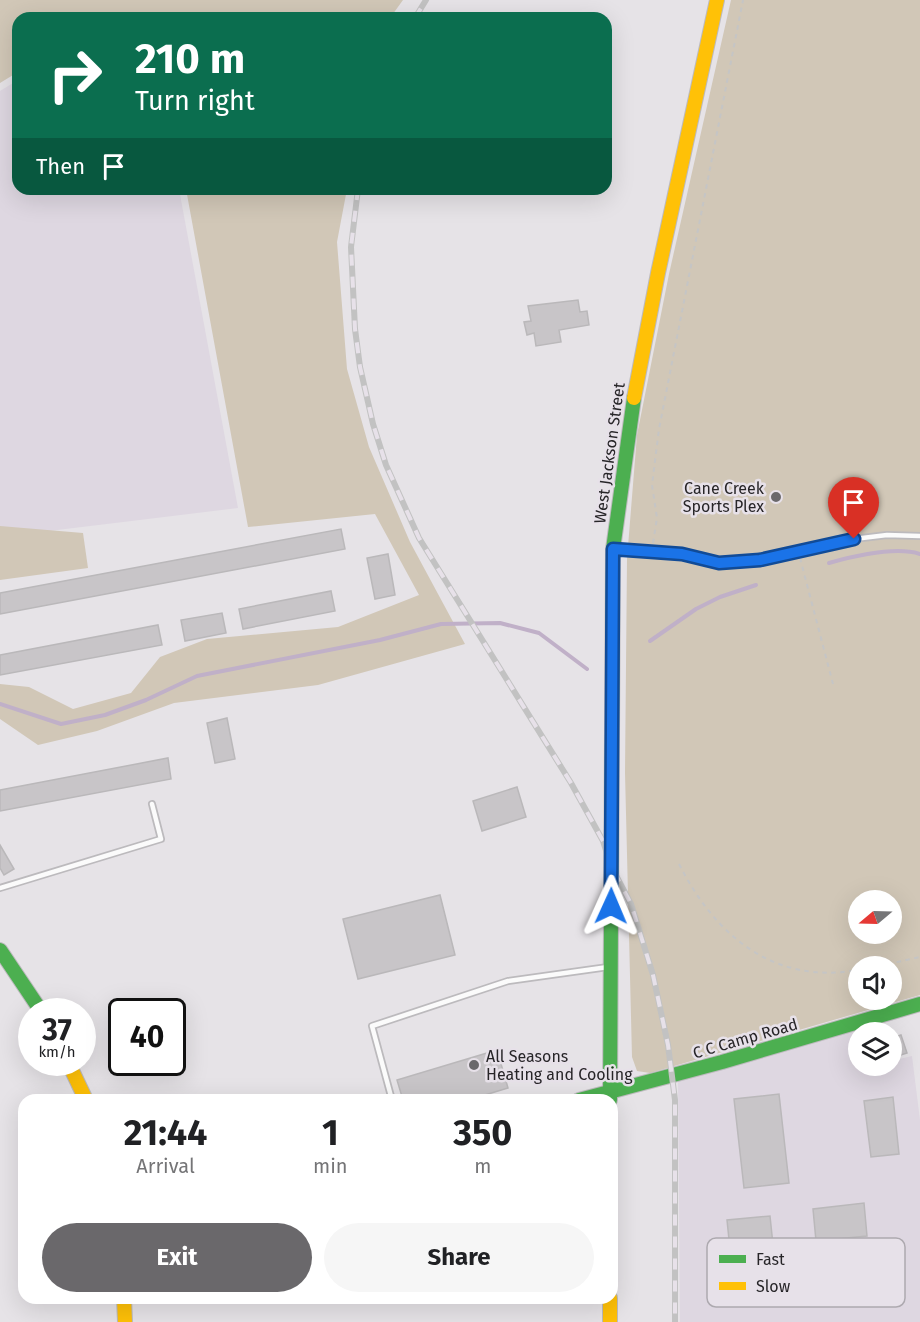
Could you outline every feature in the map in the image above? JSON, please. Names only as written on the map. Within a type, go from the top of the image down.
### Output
[{"type":"street","name":"West Jackson Street","points":[[610,1094],[613,549],[621,472],[637,374],[717,0]]},
{"type":"street","points":[[0,950],[32,998]]},
{"type":"street","name":"C C Camp Road","points":[[613,1094],[920,1004]]},
{"type":"street","points":[[75,1076],[83,1094]]},
{"type":"street","points":[[124,1304],[125,1322]]},
{"type":"street","points":[[610,1304],[610,1322]]},
{"type":"lane","points":[[613,549],[682,554],[719,563],[760,560],[854,539],[887,535],[920,536]]},
{"type":"lane","points":[[0,888],[161,839],[152,804]]},
{"type":"lane","points":[[390,1094],[372,1026],[508,981],[611,966]]},
{"type":"path","points":[[653,546],[657,518],[652,485],[659,429],[742,0]]},
{"type":"path","points":[[799,555],[833,684]]},
{"type":"path","points":[[679,864],[700,902],[723,930],[754,951],[786,965],[807,970],[830,973],[848,971]]},
{"type":"path","points":[[902,961],[920,957]]},
{"type":"shaded area","points":[[0,0],[403,0],[394,12],[12,12],[12,76],[0,83]]},
{"type":"shaded area","name":"Cane Creek Sports Plex","points":[[731,0],[920,0],[920,995],[902,1000],[902,956],[848,956],[848,1010],[868,1010],[650,1073],[637,1071],[632,1057],[625,773],[627,559],[637,435],[669,274]]},
{"type":"shaded area","points":[[12,84],[12,195],[180,195],[238,508],[0,537],[0,91]]},
{"type":"shaded area","points":[[187,195],[346,195],[337,242],[347,369],[369,447],[410,542],[465,644],[318,685],[174,703],[97,731],[38,745],[0,719],[0,684],[29,687],[73,709],[131,693],[160,657],[207,639],[338,627],[419,595],[375,514],[248,527]]},
{"type":"shaded area","points":[[0,526],[83,533],[88,568],[0,580]]},
{"type":"shaded area","points":[[848,1030],[848,1076],[902,1076],[902,1058],[912,1056],[920,1120],[920,1322],[680,1322],[678,1081]]},
{"type":"building","points":[[578,300],[580,312],[587,311],[589,325],[559,330],[561,342],[536,346],[534,333],[527,335],[524,322],[531,321],[528,306]]},
{"type":"building","points":[[341,529],[345,549],[0,614],[0,593]]},
{"type":"building","points":[[388,554],[395,595],[375,599],[367,558]]},
{"type":"building","points":[[331,591],[335,611],[243,629],[239,609]]},
{"type":"building","points":[[222,613],[226,633],[185,641],[181,620]]},
{"type":"building","points":[[158,625],[162,645],[0,675],[0,655]]},
{"type":"building","points":[[227,718],[235,759],[215,763],[207,723]]},
{"type":"building","points":[[168,758],[171,779],[0,811],[0,790]]},
{"type":"building","points":[[517,787],[526,817],[482,831],[473,801]]},
{"type":"building","points":[[0,845],[14,869],[4,875],[0,868]]},
{"type":"building","points":[[440,895],[455,955],[358,979],[343,919]]},
{"type":"building","points":[[902,1038],[907,1053],[902,1055]]},
{"type":"building","name":"All Seasons Heating and Cooling","points":[[497,1050],[508,1088],[488,1094],[401,1094],[397,1080]]},
{"type":"building","points":[[779,1094],[789,1183],[744,1188],[734,1099]]},
{"type":"building","points":[[893,1097],[899,1154],[871,1157],[864,1101]]},
{"type":"building","points":[[864,1203],[867,1236],[816,1238],[813,1209]]},
{"type":"building","points":[[770,1216],[772,1238],[729,1238],[727,1220]]},
{"type":"waterway","points":[[829,563],[887,551],[920,554]]},
{"type":"waterway","points":[[650,641],[696,609],[720,597],[756,585]]},
{"type":"waterway","points":[[0,704],[61,724],[105,715],[146,700],[197,676],[380,640],[441,624],[500,623],[539,633],[587,669]]},
{"type":"railway","points":[[419,12],[426,0]]},
{"type":"railway","points":[[357,195],[351,247],[355,329],[360,367],[373,424],[386,465],[419,538],[571,783],[603,841],[611,866],[631,904],[653,975],[668,1045],[675,1100],[675,1322]]},
{"type":"traffic: fast","points":[[610,1094],[613,549],[634,398]]},
{"type":"traffic: fast","points":[[0,950],[32,998]]},
{"type":"traffic: fast","points":[[602,1094],[722,1062],[920,1004]]},
{"type":"traffic: slow","points":[[634,398],[658,273],[717,0]]},
{"type":"traffic: slow","points":[[75,1076],[83,1094]]},
{"type":"traffic: slow","points":[[124,1304],[125,1322]]},
{"type":"traffic: slow","points":[[610,1304],[610,1322]]},
{"type":"place","name":"Cane Creek Sports Plex","points":[[776,497]]},
{"type":"place","name":"All Seasons Heating and Cooling","points":[[474,1065]]},
{"type":"route","points":[[611,906],[613,549],[682,554],[719,563],[760,560],[854,539]]}]
